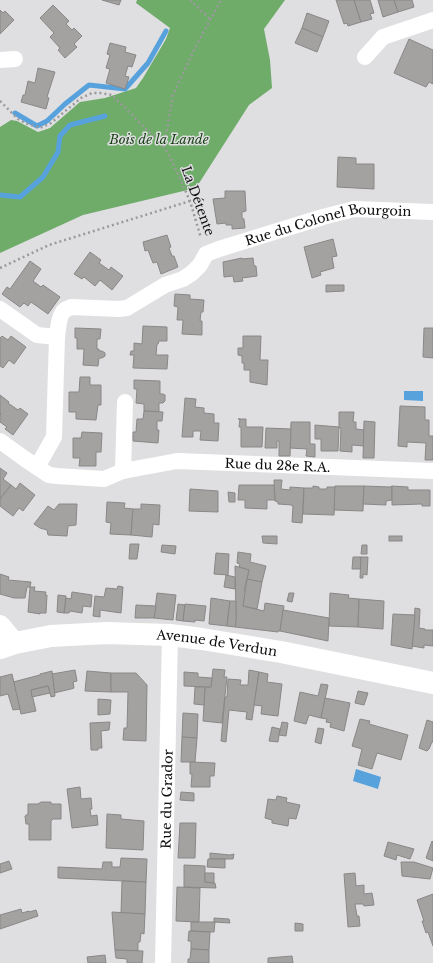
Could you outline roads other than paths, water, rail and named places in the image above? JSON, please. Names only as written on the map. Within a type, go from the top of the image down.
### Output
[{"type":"main road","name":"Avenue de Verdun","points":[[7,646],[51,636],[98,633],[170,635],[281,652],[433,683]]},
{"type":"street","points":[[366,57],[383,37],[433,20]]},
{"type":"street","name":"Rue du Colonel Bourgoin","points":[[57,336],[59,320],[65,309],[71,307],[127,308],[165,285],[183,279],[200,265],[206,254],[225,247],[354,209],[433,212]]},
{"type":"street","points":[[0,309],[37,335],[57,336],[54,437],[37,467]]},
{"type":"street","points":[[123,471],[125,402]]},
{"type":"street","name":"Rue du 28e R.A.","points":[[0,441],[49,475],[57,476],[104,479],[123,471],[177,461],[433,471]]},
{"type":"street","points":[[0,625],[7,646]]},
{"type":"street","name":"Rue du Grador","points":[[163,963],[170,635]]},
{"type":"water","points":[[404,391],[423,391],[423,401],[404,400]]},
{"type":"water","points":[[356,769],[381,777],[378,789],[353,781]]},
{"type":"waterway","points":[[15,113],[37,126],[47,121],[89,85],[125,89],[148,63],[166,31]]},
{"type":"waterway","points":[[0,195],[20,197],[43,177],[58,152],[60,136],[70,125],[105,116]]},
{"type":"park label","name":"Bois de la Lande","points":[[159,139]]}]
